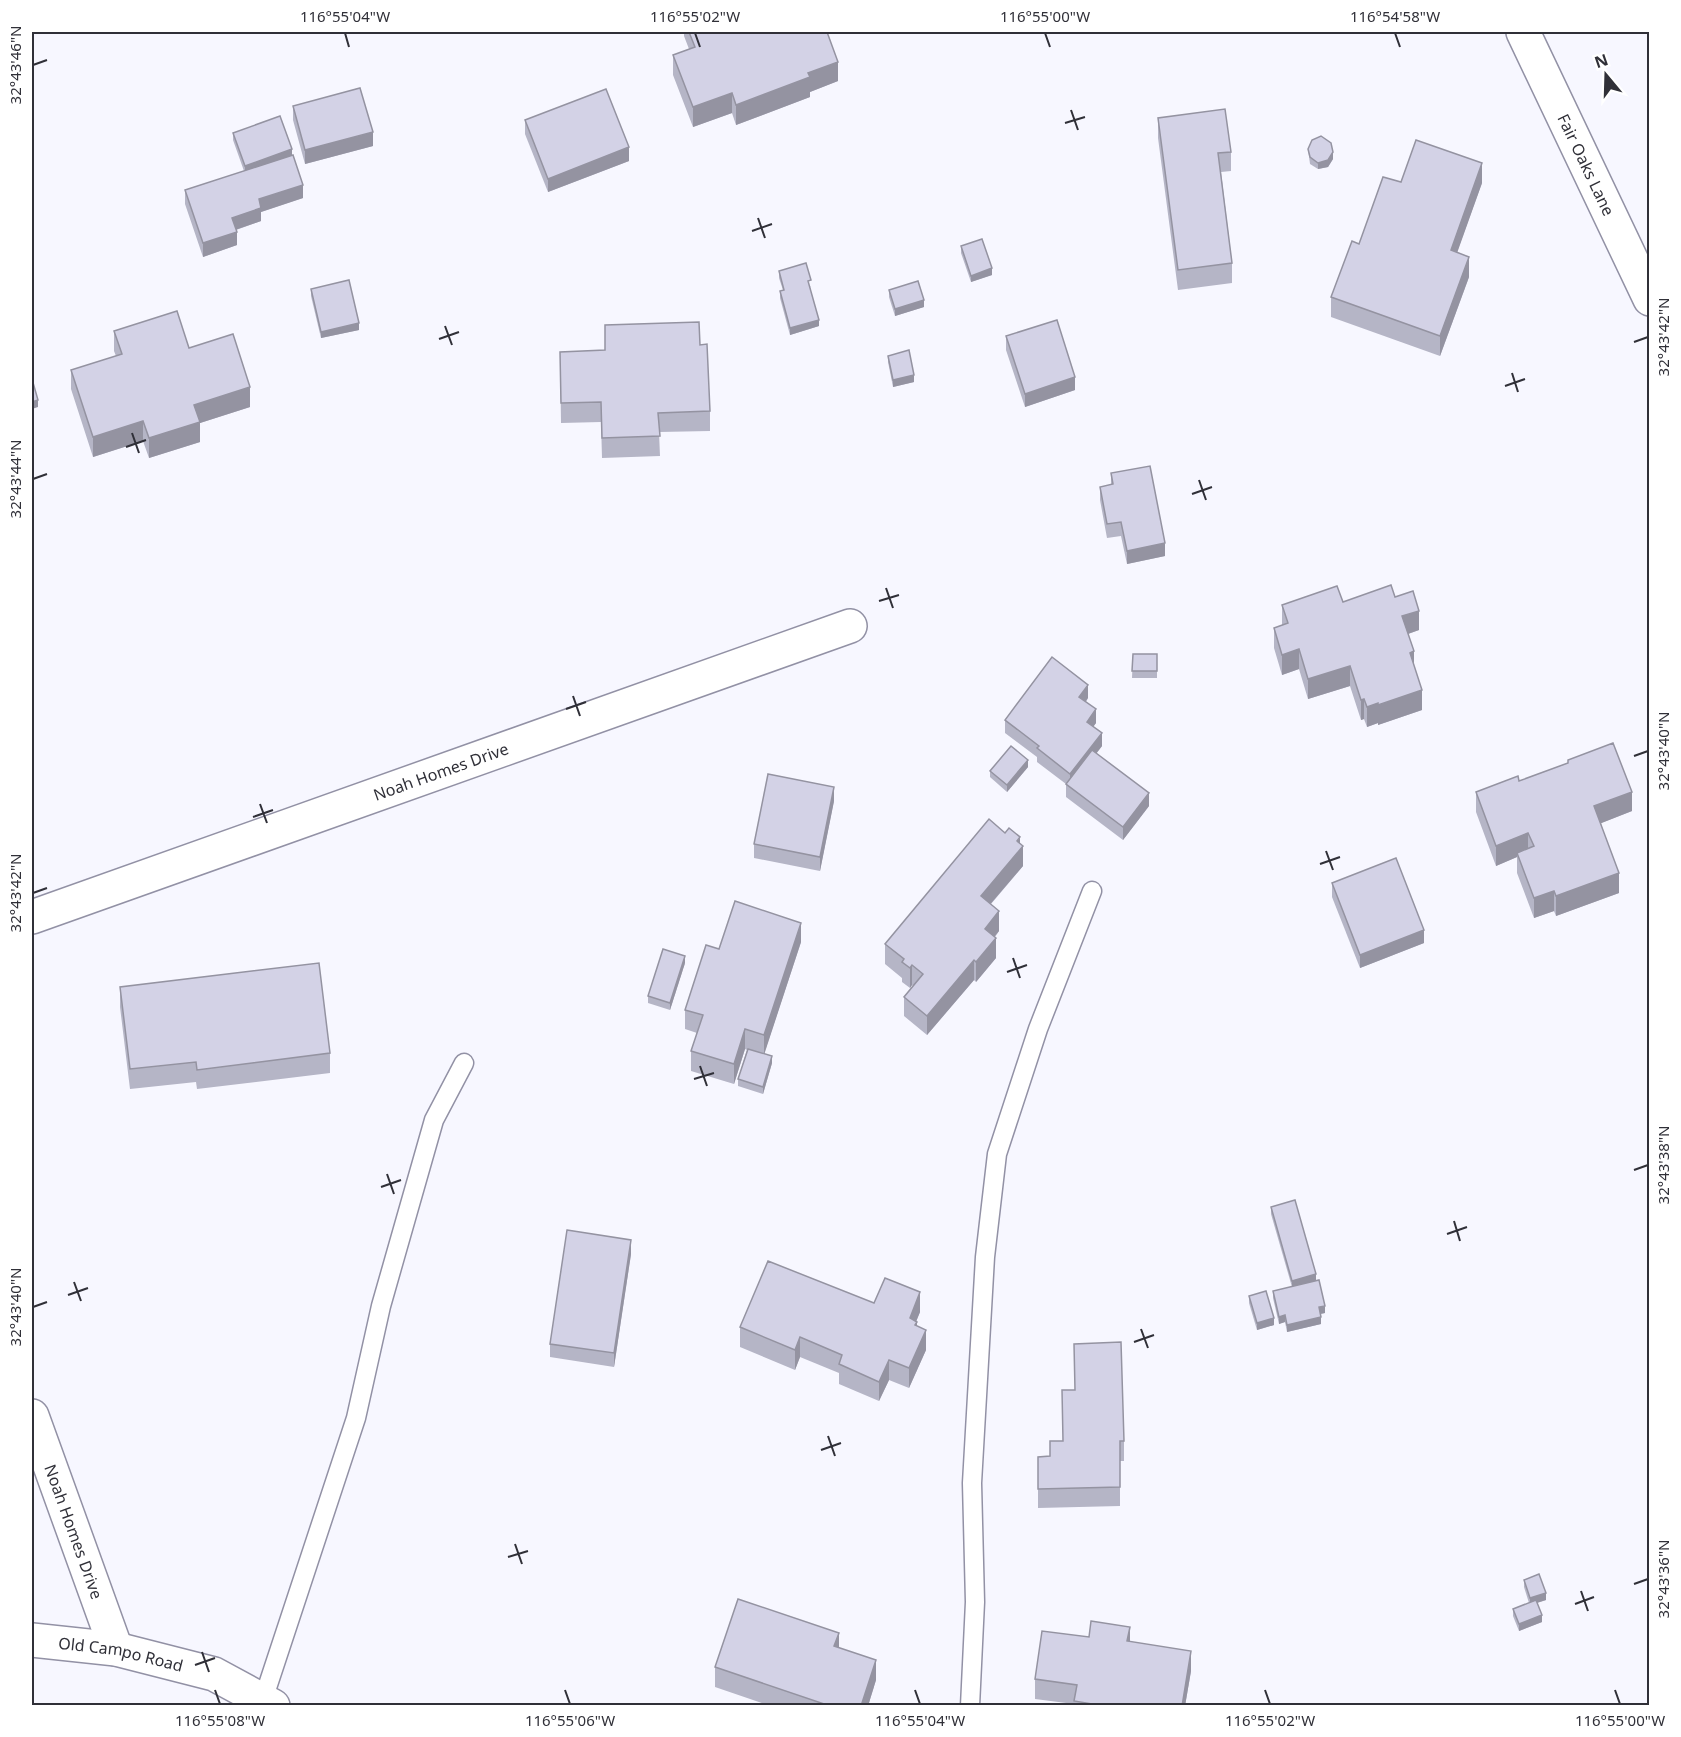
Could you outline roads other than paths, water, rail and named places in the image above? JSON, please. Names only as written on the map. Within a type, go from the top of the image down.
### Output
[{"type":"street","name":"Fair Oaks Lane","points":[[1523,32],[1650,299]]},
{"type":"street","name":"Noah Homes Drive","points":[[32,917],[850,626]]},
{"type":"street","name":"Noah Homes Drive","points":[[32,1416],[116,1649]]},
{"type":"street","name":"Old Campo Road","points":[[32,1640],[116,1649],[214,1674],[268,1703]]},
{"type":"lane","points":[[970,1706],[975,1602],[972,1484],[985,1257],[997,1154],[1038,1029],[1092,891]]},
{"type":"lane","points":[[268,1703],[356,1418],[381,1306],[434,1120],[464,1063]]}]
